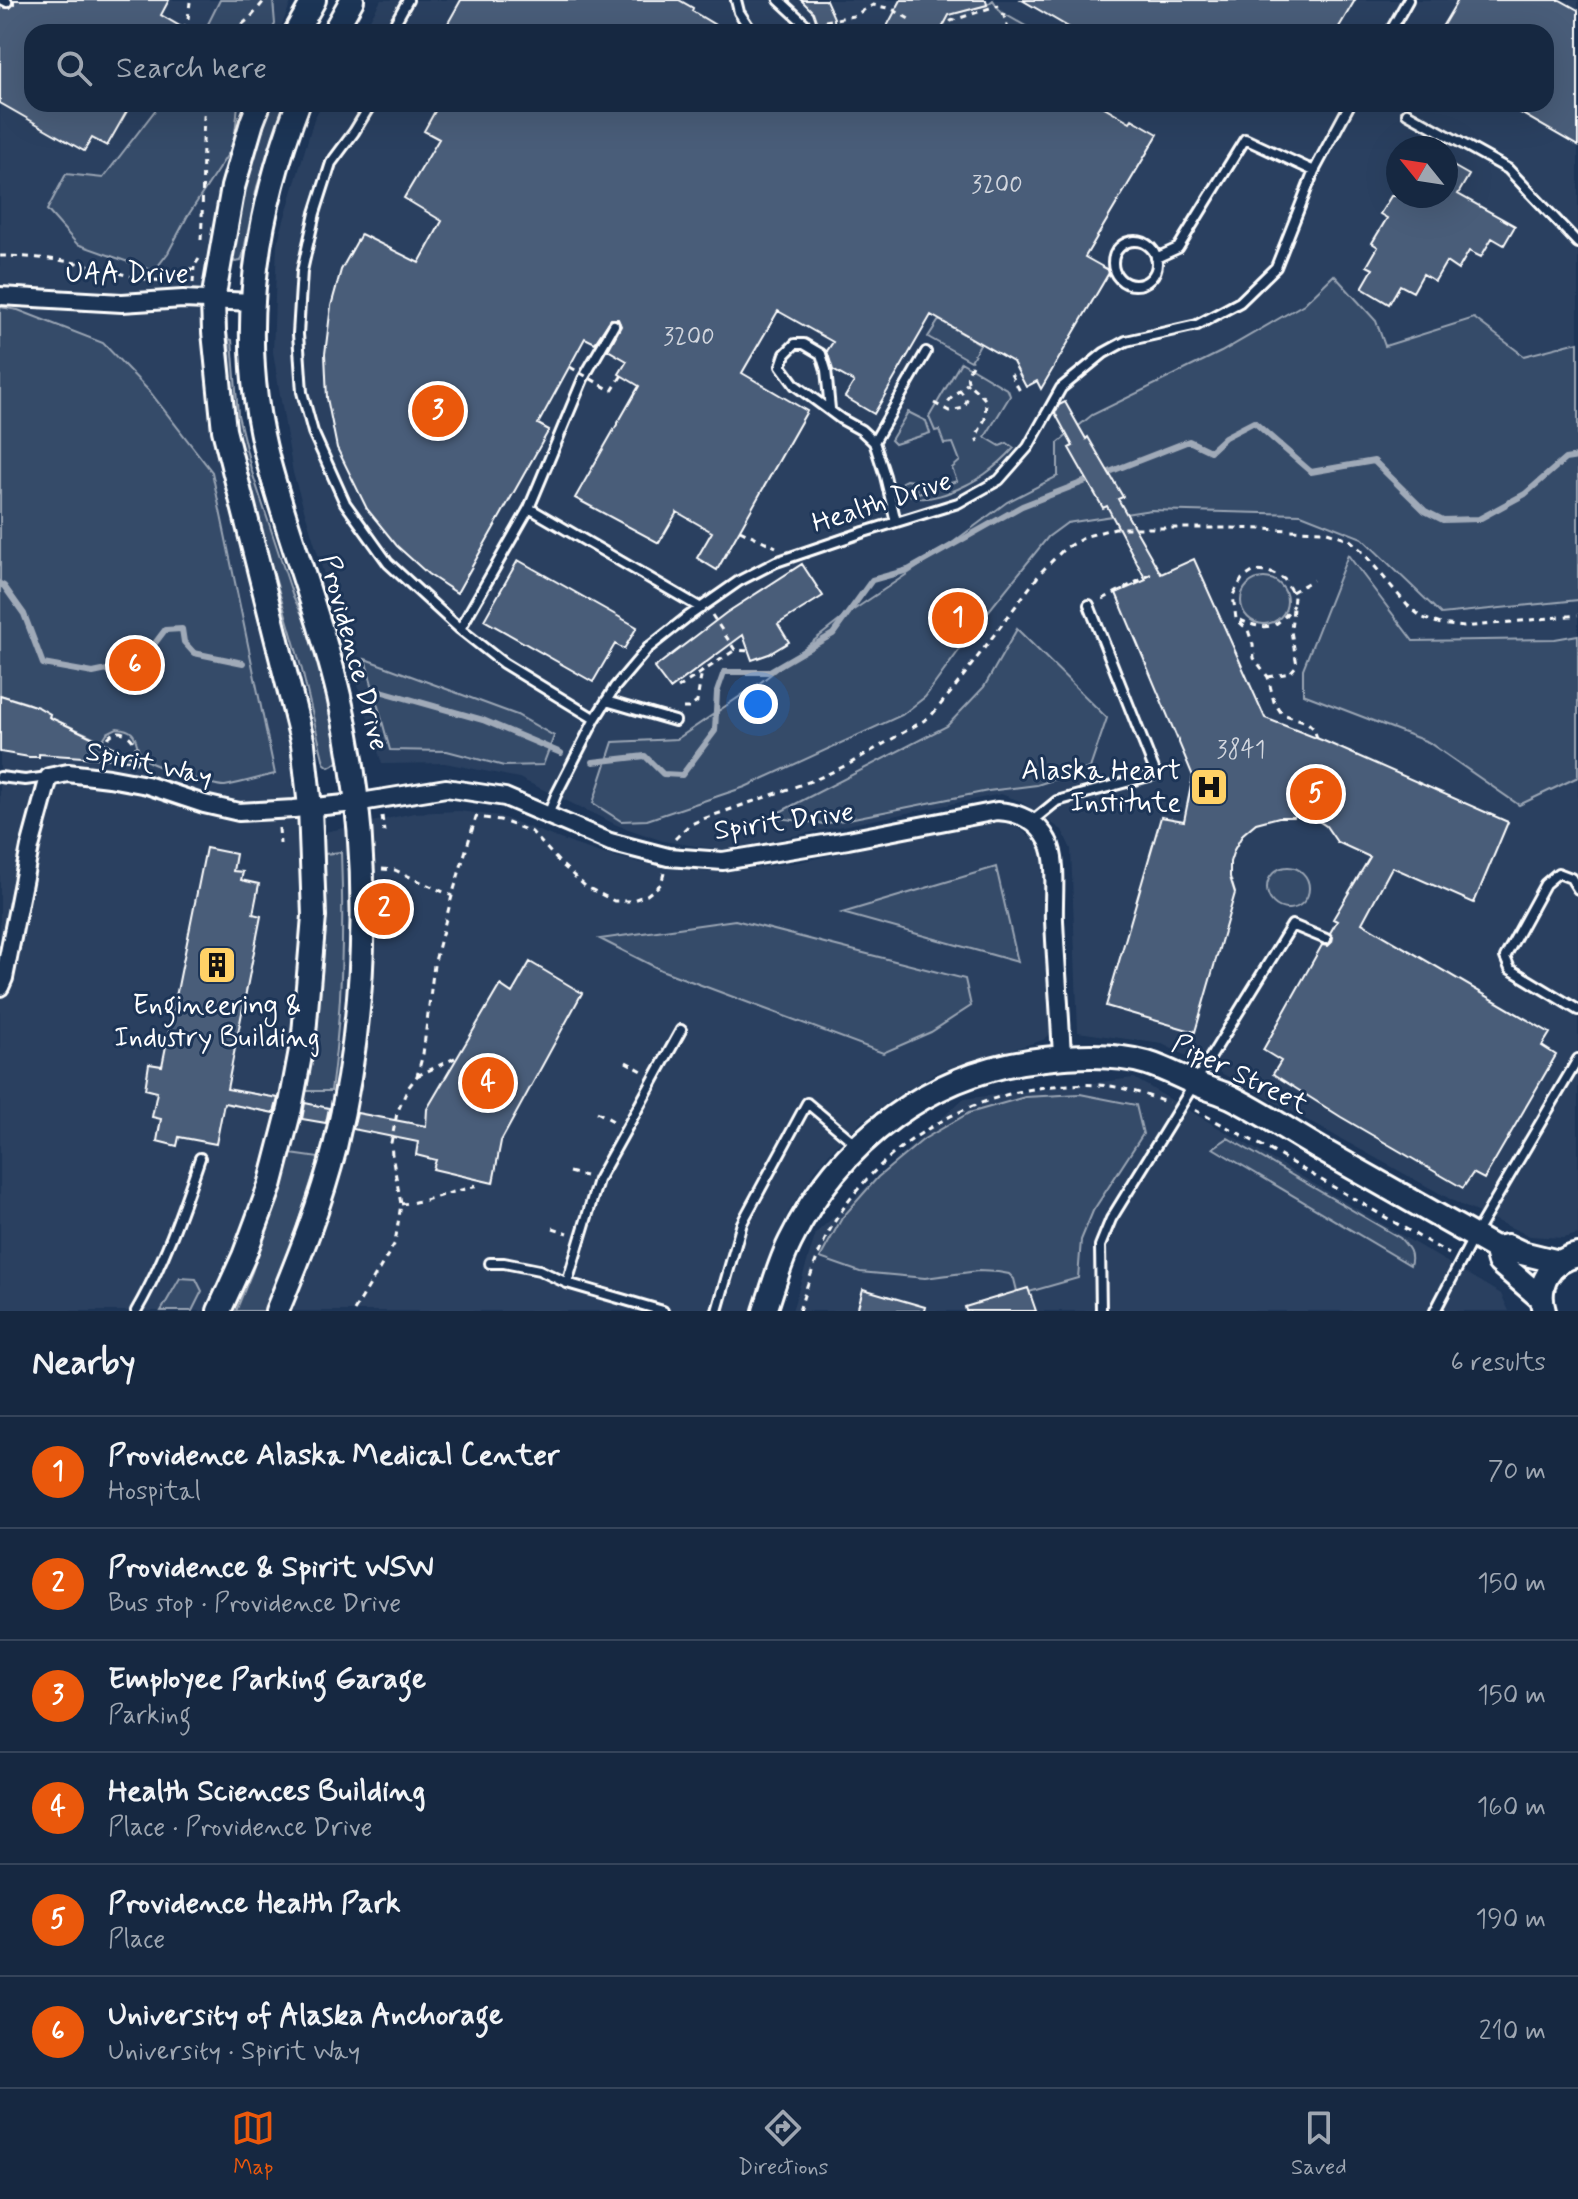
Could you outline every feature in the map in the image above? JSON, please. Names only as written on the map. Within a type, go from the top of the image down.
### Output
[{"type":"main road","points":[[300,24],[314,0]]},
{"type":"main road","points":[[338,24],[352,0]]},
{"type":"main road","points":[[219,1311],[270,1186],[290,1109],[304,1034],[314,916],[310,807],[303,744],[224,430],[216,367],[213,300],[233,187],[256,112]]},
{"type":"main road","name":"Providence Drive","points":[[277,1311],[302,1251],[323,1187],[351,1066],[363,893],[352,767],[339,695],[268,461],[255,387],[251,334],[262,226],[283,143],[295,112]]},
{"type":"main road","name":"Piper Street","points":[[765,1311],[789,1243],[807,1212],[829,1178],[858,1146],[888,1120],[922,1097],[992,1070],[1027,1061],[1062,1057],[1102,1056],[1144,1062],[1230,1097],[1495,1248],[1507,1246],[1522,1253],[1568,1259]]},
{"type":"main road","name":"Piper Street","points":[[1495,1248],[1499,1262],[1542,1307]]},
{"type":"main road","name":"Piper Street","points":[[1542,1307],[1545,1278],[1568,1259]]},
{"type":"street","name":"UAA Drive","points":[[0,296],[122,303],[183,299],[253,302]]},
{"type":"street","name":"Spirit Way","points":[[0,987],[30,847],[49,777],[68,773],[147,785],[239,812],[310,807]]},
{"type":"street","name":"Spirit Drive","points":[[310,807],[446,788],[505,797],[610,842],[668,857],[723,861],[997,811],[1011,812],[1031,822]]},
{"type":"street","points":[[1031,822],[1047,837],[1052,850],[1062,1057]]},
{"type":"lane","points":[[395,24],[408,0]]},
{"type":"lane","points":[[736,0],[747,24]]},
{"type":"lane","points":[[779,0],[804,24]]},
{"type":"lane","points":[[1394,24],[1408,0]]},
{"type":"lane","points":[[366,112],[331,163],[315,213],[302,271],[298,334],[302,392],[313,432],[345,503],[388,563],[460,629],[503,663],[595,719]]},
{"type":"lane","name":"Health Drive","points":[[548,816],[595,719],[622,677],[648,648],[701,608],[739,581],[776,562],[958,503],[999,480],[1028,447],[1061,388],[1104,353],[1126,341],[1197,325],[1240,302],[1276,267],[1314,171],[1346,112]]},
{"type":"lane","points":[[1407,113],[1508,169],[1578,243]]},
{"type":"lane","points":[[1156,258],[1178,248],[1245,139],[1314,171]]},
{"type":"lane","points":[[1130,242],[1150,246],[1156,258],[1155,272],[1144,283],[1129,284],[1114,269],[1115,254],[1130,242]]},
{"type":"lane","points":[[460,629],[529,508],[583,379],[614,325]]},
{"type":"lane","points":[[830,409],[821,354],[804,344],[795,344],[785,354],[781,366],[795,385],[874,442],[896,522]]},
{"type":"lane","points":[[874,442],[926,352]]},
{"type":"lane","points":[[529,508],[701,608]]},
{"type":"lane","points":[[1031,822],[1057,801],[1156,774],[1089,605]]},
{"type":"lane","points":[[606,701],[675,721]]},
{"type":"lane","points":[[0,777],[25,780],[49,777]]},
{"type":"lane","points":[[1578,889],[1571,878],[1558,873],[1545,884],[1505,957],[1510,969],[1578,1010]]},
{"type":"lane","points":[[1101,1311],[1100,1246],[1111,1219],[1292,925],[1326,939]]},
{"type":"lane","points":[[567,1283],[598,1180],[681,1030]]},
{"type":"lane","points":[[1435,1311],[1474,1236],[1574,1075],[1578,1059]]},
{"type":"lane","points":[[717,1311],[742,1223],[807,1103],[858,1146]]},
{"type":"lane","points":[[136,1311],[155,1278],[200,1158]]},
{"type":"lane","points":[[490,1263],[539,1270],[567,1283],[663,1311]]},
{"type":"path","points":[[243,24],[265,0]]},
{"type":"path","points":[[186,24],[190,2]]},
{"type":"path","points":[[825,21],[847,18],[873,5],[892,9],[909,19]]},
{"type":"path","points":[[949,24],[999,5]]},
{"type":"path","points":[[1003,13],[1006,24]]},
{"type":"path","points":[[0,256],[79,263],[146,280],[184,276],[198,261],[200,249],[204,199],[201,148],[204,112]]},
{"type":"path","points":[[972,365],[967,376],[968,383],[986,401],[985,419],[976,437],[978,442]]},
{"type":"path","points":[[570,367],[612,391],[622,375]]},
{"type":"path","points":[[1011,374],[1021,393]]},
{"type":"path","points":[[948,402],[968,383]]},
{"type":"path","points":[[934,403],[949,411],[964,408],[967,400],[959,389]]},
{"type":"path","points":[[740,530],[779,548]]},
{"type":"path","points":[[1268,677],[1290,673],[1297,665],[1291,631],[1294,603],[1284,579],[1269,572],[1254,571],[1242,579],[1233,595],[1236,619],[1248,630],[1254,658],[1268,677],[1274,702],[1282,714],[1307,722],[1317,738]]},
{"type":"path","points":[[1089,605],[1152,574]]},
{"type":"path","points":[[1292,592],[1313,580]]},
{"type":"path","points":[[1236,619],[1253,626],[1268,627],[1278,624],[1294,603]]},
{"type":"path","points":[[712,615],[735,650]]},
{"type":"path","points":[[678,688],[735,650],[749,651]]},
{"type":"path","points":[[683,708],[697,702],[702,670]]},
{"type":"path","points":[[102,761],[105,743],[113,733],[120,731],[128,734],[134,742],[137,753],[135,765]]},
{"type":"path","points":[[354,1311],[395,1243],[401,1204],[391,1143],[397,1113],[417,1076],[428,1030],[434,965],[476,817],[500,820],[532,832],[585,886],[614,901],[630,901],[656,890],[661,884],[668,857]]},
{"type":"path","points":[[379,869],[395,870],[452,896]]},
{"type":"path","points":[[417,1076],[457,1057]]},
{"type":"path","points":[[626,1062],[654,1078]]},
{"type":"path","points":[[799,1311],[819,1252],[854,1194],[897,1150],[948,1116],[1013,1093],[1067,1085],[1125,1089],[1165,1102]]},
{"type":"path","points":[[1199,1111],[1448,1254]]},
{"type":"path","points":[[597,1112],[626,1128]]},
{"type":"path","points":[[401,1204],[421,1203],[474,1187],[476,1179]]},
{"type":"shaded area","points":[[0,0],[292,0],[282,24],[24,24],[24,112],[245,112],[212,233],[210,263],[220,456],[282,713],[291,761],[297,838],[414,813],[459,811],[499,816],[604,854],[650,865],[709,872],[799,862],[996,820],[1023,831],[1041,848],[1045,860],[1052,1024],[1043,1040],[937,1072],[860,1123],[815,1171],[789,1211],[770,1253],[752,1311],[0,1311]]},
{"type":"shaded area","points":[[220,0],[273,0],[275,24],[208,24]]},
{"type":"shaded area","points":[[381,0],[1578,0],[1578,1234],[1563,1238],[1530,1236],[1461,1205],[1225,1075],[1162,1044],[1078,1032],[1071,849],[1062,830],[1020,801],[1001,794],[723,850],[663,841],[617,825],[519,778],[445,763],[382,764],[293,473],[273,352],[277,244],[318,112],[1554,112],[1554,24],[368,24]]},
{"type":"shaded area","points":[[993,0],[1001,12],[1022,24],[944,24],[949,15],[987,5]]},
{"type":"shaded area","points":[[154,112],[237,112],[234,145],[154,271],[77,244],[47,210],[66,174],[103,178]]},
{"type":"shaded area","points":[[269,112],[281,112],[257,187],[243,255],[241,261],[235,262],[232,257],[250,166]]},
{"type":"shaded area","points":[[1334,275],[1376,321],[1385,346],[1474,318],[1524,356],[1578,342],[1578,600],[1441,614],[1362,538],[1301,514],[1151,510],[1067,523],[1048,537],[925,697],[902,715],[745,787],[647,820],[621,821],[593,803],[613,742],[677,739],[761,682],[849,613],[1007,502],[1058,476],[1058,443],[1092,415],[1221,352],[1304,304]]},
{"type":"shaded area","points":[[0,307],[18,310],[103,343],[150,392],[212,472],[275,774],[225,786],[197,779],[143,758],[133,735],[125,729],[117,728],[107,733],[102,741],[49,717],[50,714],[27,703],[0,695]]},
{"type":"shaded area","points":[[939,320],[980,344],[971,361],[928,337]]},
{"type":"shaded area","points":[[229,339],[232,340],[238,415],[251,469],[293,596],[315,642],[333,710],[340,755],[337,763],[329,767],[324,763],[302,670],[240,445],[232,398]]},
{"type":"shaded area","points":[[961,362],[1008,390],[1010,396],[985,437],[1000,446],[1007,443],[1014,448],[989,471],[966,485],[939,496],[915,497],[907,492],[902,482],[913,481],[918,493],[957,481],[952,468],[960,461],[953,443],[944,444],[939,430],[935,431],[929,417]]},
{"type":"shaded area","points":[[908,412],[926,421],[930,433],[895,444],[891,440]]},
{"type":"shaded area","points":[[1348,555],[1413,641],[1555,639],[1578,635],[1578,777],[1519,805],[1428,742],[1303,694],[1303,669]]},
{"type":"shaded area","points":[[1264,578],[1280,585],[1287,601],[1280,617],[1264,624],[1248,617],[1241,601],[1248,585]]},
{"type":"shaded area","points":[[1017,629],[1107,718],[1090,768],[1037,785],[988,791],[824,824],[770,817],[947,726],[984,687]]},
{"type":"shaded area","points":[[365,659],[517,715],[554,736],[543,765],[504,766],[447,751],[390,750]]},
{"type":"shaded area","points":[[341,852],[341,972],[331,1091],[307,1091],[320,991],[325,854]]},
{"type":"shaded area","points":[[996,867],[1018,962],[842,913]]},
{"type":"shaded area","points":[[1288,867],[1303,873],[1309,888],[1303,903],[1288,909],[1273,903],[1267,888],[1273,873]]},
{"type":"shaded area","points":[[735,920],[965,979],[971,1006],[931,1032],[883,1053],[661,970],[600,939]]},
{"type":"shaded area","points":[[1134,1078],[1501,1294],[1509,1311],[792,1311],[816,1233],[963,1099]]},
{"type":"shaded area","points":[[1080,1094],[1136,1105],[1143,1134],[1093,1211],[1081,1240],[1078,1278],[1029,1292],[1017,1291],[1009,1274],[998,1272],[978,1271],[925,1278],[860,1272],[820,1258],[842,1218],[878,1177],[924,1139],[969,1113],[1025,1097]]},
{"type":"shaded area","points":[[1228,1138],[1400,1238],[1411,1254],[1410,1265],[1213,1148]]},
{"type":"shaded area","points":[[291,1154],[319,1158],[283,1269],[264,1311],[236,1311],[252,1272]]},
{"type":"shaded area","points":[[180,1278],[196,1279],[202,1291],[192,1311],[161,1311]]},
{"type":"building","points":[[14,0],[169,0],[161,15],[176,24],[24,24],[24,112],[126,112],[107,146],[92,138],[84,151],[0,103],[0,6],[10,8]]},
{"type":"building","points":[[461,0],[679,0],[714,24],[448,24]]},
{"type":"building","points":[[801,0],[826,0],[834,24],[817,24],[813,12]]},
{"type":"building","points":[[901,0],[986,0],[987,5],[949,15],[944,24],[888,24]]},
{"type":"building","points":[[1022,0],[1355,0],[1341,24],[1063,24]]},
{"type":"building","points":[[1458,0],[1560,0],[1578,10],[1578,146],[1519,112],[1554,112],[1554,24],[1444,24]]},
{"type":"building","points":[[435,112],[1113,112],[1158,134],[1085,257],[1110,271],[1041,389],[1037,381],[1026,387],[1013,362],[931,315],[874,414],[845,397],[854,382],[833,370],[827,351],[833,342],[778,311],[742,373],[807,411],[717,570],[697,558],[712,532],[677,512],[659,543],[575,498],[639,386],[619,374],[627,361],[608,350],[621,326],[618,319],[611,319],[595,343],[585,338],[538,424],[549,430],[457,593],[428,574],[397,546],[367,509],[337,448],[327,398],[325,354],[331,306],[341,270],[361,234],[419,263],[442,221],[404,198],[439,139],[424,131]]},
{"type":"building","points":[[1458,169],[1469,175],[1458,194]]},
{"type":"building","points":[[1458,194],[1515,226],[1504,245],[1492,238],[1481,257],[1469,251],[1458,270],[1446,262],[1435,281],[1423,274],[1413,292],[1400,285],[1389,304],[1362,288],[1373,269],[1367,266],[1378,247],[1372,243],[1387,218],[1380,214],[1386,204],[1386,208],[1458,208]]},
{"type":"building","points":[[1065,402],[1123,497],[1118,499],[1161,574],[1194,559],[1265,718],[1508,822],[1474,903],[1392,867],[1362,923],[1550,1033],[1542,1046],[1556,1055],[1484,1179],[1473,1173],[1463,1188],[1273,1074],[1281,1061],[1263,1050],[1322,945],[1328,946],[1332,942],[1330,933],[1337,921],[1333,919],[1370,857],[1337,842],[1326,826],[1311,816],[1297,812],[1294,817],[1256,823],[1243,834],[1234,850],[1230,877],[1235,893],[1195,1032],[1106,1006],[1161,817],[1184,821],[1193,776],[1116,593],[1146,580],[1107,506],[1103,508],[1069,448],[1073,446],[1055,413],[1059,405]]},
{"type":"building","points":[[518,560],[637,627],[624,649],[615,644],[593,682],[484,620]]},
{"type":"building","points":[[802,564],[823,596],[778,624],[789,642],[752,660],[743,635],[670,689],[654,668],[726,613]]},
{"type":"building","points":[[0,695],[38,707],[50,714],[49,717],[142,761],[39,754],[39,757],[29,757],[0,752]]},
{"type":"building","name":"Engineering & Industry Building","points":[[206,848],[236,854],[233,871],[243,872],[241,880],[259,884],[253,914],[261,916],[227,1089],[278,1098],[274,1113],[224,1103],[216,1144],[179,1137],[177,1146],[157,1141],[161,1119],[152,1117],[157,1092],[145,1089],[149,1064],[162,1066]]},
{"type":"building","points":[[530,962],[582,993],[501,1141],[493,1183],[433,1169],[436,1160],[416,1155],[418,1142],[353,1129],[357,1113],[426,1126],[427,1109],[500,985],[512,993]]},
{"type":"building","points":[[305,1103],[329,1108],[326,1123],[302,1119]]},
{"type":"building","points":[[1028,1288],[1036,1311],[966,1311],[965,1307]]},
{"type":"building","points":[[863,1289],[925,1307],[924,1311],[857,1311]]},
{"type":"waterway","points":[[593,762],[645,756],[663,774],[682,775],[715,731],[717,692],[724,672],[768,672],[833,634],[872,580],[908,570],[1022,506],[1189,441],[1210,451],[1225,437],[1254,422],[1311,472],[1374,461],[1425,511],[1443,520],[1479,519],[1525,494],[1565,459],[1578,457]]},
{"type":"waterway","points":[[0,584],[24,614],[43,664],[93,673],[140,663],[165,630],[182,629],[184,642],[194,653],[243,663]]},
{"type":"waterway","points":[[377,690],[483,720],[561,753]]},
{"type":"place","name":"Employee Parking Garage","points":[[438,411]]},
{"type":"place","name":"Providence Alaska Medical Center","points":[[958,618]]},
{"type":"place","name":"University of Alaska Anchorage","points":[[135,665]]},
{"type":"place","name":"Alaska Heart Institute","points":[[1209,787]]},
{"type":"place","name":"Providence Health Park","points":[[1316,794]]},
{"type":"place","name":"Providence & Spirit WSW","points":[[384,909]]},
{"type":"place","name":"Engineering & Industry Building","points":[[217,965]]},
{"type":"place","name":"Health Sciences Building","points":[[488,1083]]}]
